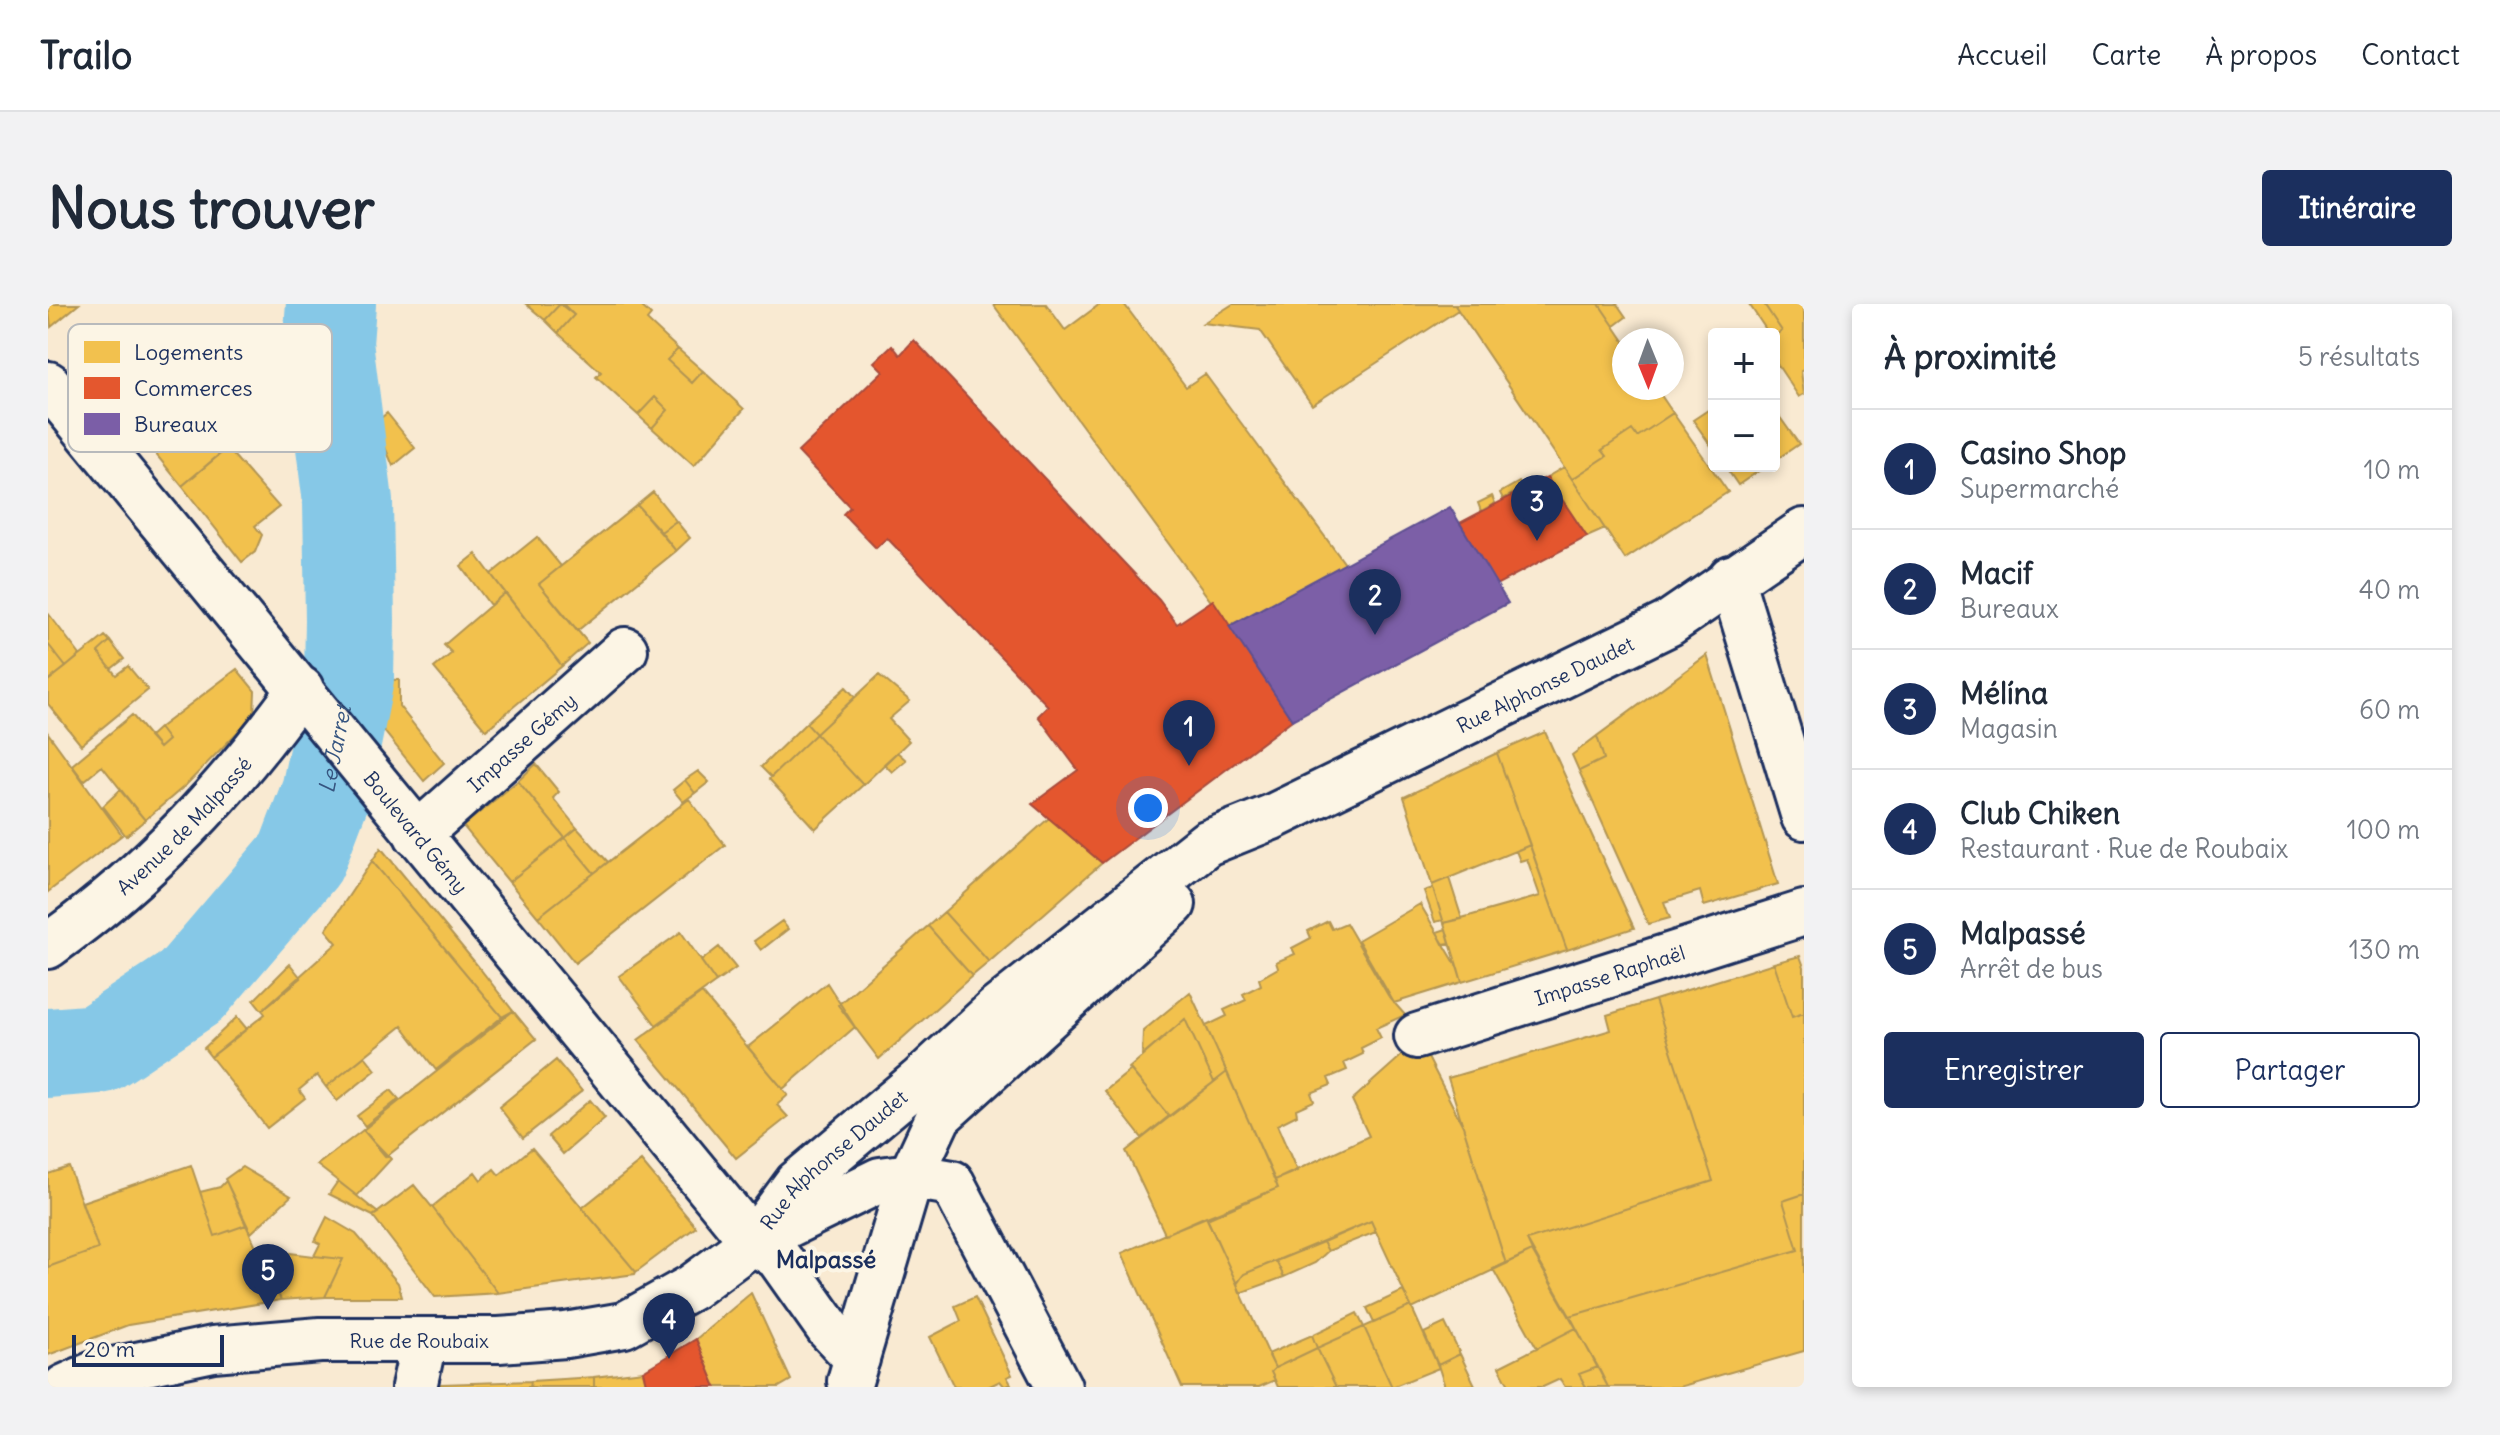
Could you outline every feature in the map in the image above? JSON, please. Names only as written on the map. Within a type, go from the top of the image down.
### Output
[{"type":"street","name":"Boulevard Gémy","points":[[48,384],[68,408]]},
{"type":"street","name":"Boulevard Gémy","points":[[104,452],[753,1242],[778,1257],[829,1329],[852,1373]]},
{"type":"street","name":"Rue Alphonse Daudet","points":[[753,1242],[797,1183],[997,1009],[1207,843],[1272,817],[1668,624],[1731,578],[1804,531]]},
{"type":"street","points":[[1731,578],[1804,817]]},
{"type":"street","name":"Impasse Gémy","points":[[417,835],[625,650]]},
{"type":"street","name":"Avenue de Malpassé","points":[[48,946],[173,845],[252,757],[301,689]]},
{"type":"street","name":"Rue Alphonse Daudet","points":[[753,1242],[880,1180],[911,1176],[939,1116],[1272,817]]},
{"type":"street","name":"Impasse Raphaël","points":[[1417,1036],[1804,913]]},
{"type":"street","points":[[852,1373],[911,1176],[952,1183],[1059,1387]]},
{"type":"street","name":"Rue de Roubaix","points":[[65,1387],[94,1374],[213,1349],[320,1340],[424,1341],[566,1335],[624,1325],[692,1287],[753,1242]]},
{"type":"street","points":[[414,1387],[424,1341]]},
{"type":"building: Logements","points":[[48,304],[79,304],[51,327]]},
{"type":"building: Logements","points":[[526,304],[560,304],[545,320]]},
{"type":"building: Logements","points":[[560,304],[574,315],[558,333],[545,320]]},
{"type":"building: Logements","points":[[563,304],[639,304],[651,315],[647,320],[678,349],[667,360],[692,383],[703,371],[744,409],[694,466],[652,428],[668,410],[655,397],[638,415],[596,377],[601,372],[558,333],[574,315]]},
{"type":"building: Logements","points":[[993,304],[1046,304],[1065,330],[1100,304],[1124,304],[1186,387],[1205,374],[1345,564],[1229,626]]},
{"type":"building: Logements","points":[[1233,304],[1454,304],[1458,310],[1312,405],[1260,330],[1203,323]]},
{"type":"building: Logements","points":[[1454,304],[1599,304],[1615,328],[1612,328],[1612,400],[1664,400],[1673,413],[1637,437],[1632,430],[1602,450],[1607,456],[1572,479]]},
{"type":"building: Logements","points":[[1599,304],[1617,304],[1626,317],[1614,326]]},
{"type":"building: Logements","points":[[1749,304],[1764,304],[1780,328],[1765,328]]},
{"type":"building: Logements","points":[[1764,304],[1804,304],[1804,368],[1801,371],[1804,394],[1799,397],[1780,368],[1780,328]]},
{"type":"building: Logements","points":[[678,349],[703,371],[692,383],[667,360]]},
{"type":"building: Logements","points":[[655,397],[668,410],[652,428],[638,415]]},
{"type":"building: Logements","points":[[1708,410],[1708,441],[1693,420]]},
{"type":"building: Logements","points":[[387,413],[415,448],[393,466],[375,423]]},
{"type":"building: Logements","points":[[1673,413],[1708,463],[1708,472],[1714,472],[1728,492],[1625,559],[1572,479],[1607,456],[1602,450],[1632,430],[1637,437]]},
{"type":"building: Logements","points":[[1780,417],[1799,444],[1780,457]]},
{"type":"building: Logements","points":[[154,452],[223,452],[182,486]]},
{"type":"building: Logements","points":[[222,452],[231,452],[279,507],[255,526],[262,535],[255,552],[242,562],[182,486]]},
{"type":"building: Logements","points":[[1564,467],[1605,529],[1587,537],[1547,477]]},
{"type":"building: Logements","points":[[1729,472],[1757,472],[1738,485]]},
{"type":"building: Logements","points":[[1519,482],[1523,489],[1503,499],[1500,493]]},
{"type":"building: Logements","points":[[653,492],[676,521],[661,532],[637,505]]},
{"type":"building: Logements","points":[[1492,496],[1495,503],[1481,511],[1478,503]]},
{"type":"building: Logements","points":[[637,505],[676,551],[577,631],[539,584]]},
{"type":"building: Logements","points":[[676,521],[690,538],[676,551],[661,532]]},
{"type":"building: Logements","points":[[537,537],[561,566],[539,584],[588,643],[562,666],[491,574]]},
{"type":"building: Logements","points":[[476,554],[505,593],[490,605],[461,566]]},
{"type":"building: Logements","points":[[505,593],[562,666],[486,730],[434,668],[452,653],[444,645]]},
{"type":"building: Logements","points":[[48,613],[80,655],[66,667],[48,644]]},
{"type":"building: Logements","points":[[105,636],[110,641],[98,652],[116,675],[128,666],[148,690],[81,745],[48,704],[48,681]]},
{"type":"building: Logements","points":[[110,641],[124,659],[111,669],[98,652]]},
{"type":"building: Logements","points":[[48,644],[66,667],[48,681]]},
{"type":"building: Logements","points":[[1707,655],[1778,884],[1704,906],[1700,891],[1664,902],[1670,918],[1648,924],[1579,771],[1604,759],[1597,736]]},
{"type":"building: Logements","points":[[237,669],[255,691],[254,715],[187,784],[145,820],[102,766],[84,781],[72,765],[132,715],[159,748],[168,740],[159,728]]},
{"type":"building: Logements","points":[[879,675],[910,701],[889,719],[909,741],[863,785],[816,734]]},
{"type":"building: Logements","points":[[370,679],[399,680],[399,706],[444,763],[424,781],[368,711],[371,708],[364,708]]},
{"type":"building: Logements","points":[[846,687],[855,697],[816,734],[806,723]]},
{"type":"building: Logements","points":[[806,723],[816,734],[771,777],[761,767]]},
{"type":"building: Logements","points":[[159,728],[168,740],[159,748],[149,737]]},
{"type":"building: Logements","points":[[1545,732],[1634,928],[1567,950],[1497,753]]},
{"type":"building: Logements","points":[[48,733],[122,835],[48,892]]},
{"type":"building: Logements","points":[[816,734],[863,785],[815,829],[769,779]]},
{"type":"building: Logements","points":[[1597,736],[1604,759],[1579,771],[1572,755]]},
{"type":"building: Logements","points":[[897,752],[906,760],[892,772],[884,764]]},
{"type":"building: Logements","points":[[1497,753],[1530,845],[1432,885],[1404,797]]},
{"type":"building: Logements","points":[[536,764],[559,792],[553,798],[577,828],[565,838],[518,781]]},
{"type":"building: Logements","points":[[698,771],[709,782],[695,793],[685,780]]},
{"type":"building: Logements","points":[[685,780],[695,793],[683,802],[673,790]]},
{"type":"building: Logements","points":[[518,781],[565,838],[509,882],[463,826]]},
{"type":"building: Logements","points":[[120,790],[145,820],[126,836],[103,806]]},
{"type":"building: Logements","points":[[689,799],[725,845],[575,963],[538,917]]},
{"type":"building: Logements","points":[[1049,818],[1102,863],[989,962],[944,912]]},
{"type":"building: Logements","points":[[577,828],[608,862],[594,873],[565,838]]},
{"type":"building: Logements","points":[[565,838],[594,873],[538,917],[509,882]]},
{"type":"building: Logements","points":[[1530,845],[1567,950],[1462,982],[1444,923],[1540,896],[1527,859],[1520,861],[1516,851]]},
{"type":"building: Logements","points":[[381,848],[513,1011],[502,1017],[372,861]]},
{"type":"building: Logements","points":[[372,861],[502,1017],[436,1070],[402,1026],[326,1087],[317,1075],[299,1090],[305,1098],[267,1128],[211,1057],[265,1014],[262,1010],[337,943],[326,930]]},
{"type":"building: Logements","points":[[1449,878],[1462,919],[1444,923],[1432,885]]},
{"type":"building: Logements","points":[[1433,888],[1443,920],[1435,922],[1424,891]]},
{"type":"building: Logements","points":[[1420,904],[1458,968],[1462,982],[1394,1003],[1358,940]]},
{"type":"building: Logements","points":[[944,912],[989,962],[972,976],[928,926]]},
{"type":"building: Logements","points":[[782,921],[788,929],[761,950],[754,941]]},
{"type":"building: Logements","points":[[1328,921],[1332,929],[1346,923],[1389,997],[1405,1015],[1376,1028],[1381,1038],[1361,1048],[1363,1054],[1344,1063],[1347,1070],[1328,1078],[1331,1085],[1311,1093],[1314,1101],[1296,1109],[1297,1115],[1277,1125],[1297,1171],[1275,1180],[1206,1026],[1227,1016],[1224,1010],[1246,1000],[1243,994],[1261,985],[1259,979],[1278,968],[1276,962],[1295,954],[1292,948],[1311,938],[1308,931]]},
{"type":"building: Logements","points":[[928,926],[972,976],[879,1059],[838,1005]]},
{"type":"building: Logements","points":[[1446,929],[1450,943],[1443,944],[1437,932]]},
{"type":"building: Logements","points":[[681,932],[716,982],[656,1025],[619,976]]},
{"type":"building: Logements","points":[[719,947],[736,968],[716,982],[701,961]]},
{"type":"building: Logements","points":[[1800,956],[1804,967],[1804,1013],[1792,1017],[1774,963]]},
{"type":"building: Logements","points":[[1774,963],[1792,1017],[1804,1013],[1804,1194],[1783,1201],[1798,1250],[1570,1316],[1527,1240],[1713,1181],[1655,1000]]},
{"type":"building: Logements","points":[[290,964],[301,978],[262,1010],[254,1000]]},
{"type":"building: Logements","points":[[827,983],[855,1027],[783,1089],[748,1047]]},
{"type":"building: Logements","points":[[1190,992],[1227,1072],[1214,1082],[1185,1019],[1142,1056],[1143,1031]]},
{"type":"building: Logements","points":[[702,993],[788,1095],[777,1105],[788,1117],[736,1158],[638,1040]]},
{"type":"building: Logements","points":[[1655,1000],[1713,1181],[1527,1240],[1532,1251],[1506,1264],[1448,1078],[1611,1030],[1607,1015]]},
{"type":"building: Logements","points":[[513,1011],[536,1039],[386,1157],[363,1130]]},
{"type":"building: Logements","points":[[237,1017],[247,1029],[211,1057],[204,1048]]},
{"type":"building: Logements","points":[[1185,1019],[1214,1082],[1169,1116],[1129,1068]]},
{"type":"building: Logements","points":[[1419,1040],[1463,1126],[1506,1264],[1412,1309],[1371,1221],[1244,1274],[1237,1284],[1207,1219],[1278,1188],[1275,1180],[1369,1136],[1352,1100]]},
{"type":"building: Logements","points":[[365,1056],[376,1070],[337,1101],[326,1087]]},
{"type":"building: Logements","points":[[556,1060],[582,1091],[523,1138],[499,1107]]},
{"type":"building: Logements","points":[[1131,1070],[1169,1116],[1142,1138],[1105,1091]]},
{"type":"building: Logements","points":[[1227,1072],[1278,1188],[1165,1234],[1126,1151]]},
{"type":"building: Logements","points":[[391,1090],[399,1099],[365,1126],[357,1116]]},
{"type":"building: Logements","points":[[590,1100],[605,1118],[563,1154],[548,1136]]},
{"type":"building: Logements","points":[[363,1130],[391,1159],[357,1196],[317,1165]]},
{"type":"building: Logements","points":[[532,1148],[635,1274],[498,1293],[432,1207],[475,1172],[481,1180],[494,1169],[499,1175]]},
{"type":"building: Logements","points":[[641,1161],[696,1227],[636,1272],[582,1208]]},
{"type":"building: Logements","points":[[191,1165],[215,1236],[246,1225],[281,1300],[128,1325],[48,1355],[48,1267],[98,1249],[82,1202]]},
{"type":"building: Logements","points":[[69,1167],[98,1249],[48,1267],[48,1174]]},
{"type":"building: Logements","points":[[242,1167],[291,1196],[251,1233],[225,1179]]},
{"type":"building: Logements","points":[[226,1181],[246,1225],[215,1236],[200,1192],[220,1187]]},
{"type":"building: Logements","points":[[338,1181],[378,1213],[373,1216],[329,1194]]},
{"type":"building: Logements","points":[[414,1185],[498,1293],[435,1297],[373,1216]]},
{"type":"building: Logements","points":[[1804,1194],[1804,1351],[1679,1387],[1608,1387],[1570,1316],[1798,1250],[1783,1201]]},
{"type":"building: Logements","points":[[1206,1216],[1275,1368],[1271,1372],[1275,1380],[1259,1387],[1182,1387],[1122,1253]]},
{"type":"building: Logements","points":[[327,1217],[356,1234],[398,1283],[402,1297],[325,1297],[343,1259],[314,1256],[320,1244],[315,1241]]},
{"type":"building: Logements","points":[[1371,1221],[1376,1232],[1328,1251],[1323,1242]]},
{"type":"building: Logements","points":[[1323,1242],[1328,1251],[1315,1263],[1284,1277],[1276,1261]]},
{"type":"building: Logements","points":[[258,1249],[343,1259],[325,1297],[281,1300]]},
{"type":"building: Logements","points":[[1532,1251],[1576,1328],[1537,1348],[1493,1269]]},
{"type":"building: Logements","points":[[1276,1261],[1284,1277],[1240,1293],[1237,1283],[1244,1274]]},
{"type":"building: Logements","points":[[1403,1291],[1411,1306],[1374,1323],[1367,1308]]},
{"type":"building: Logements","points":[[751,1293],[791,1380],[779,1387],[716,1387],[696,1339]]},
{"type":"building: Logements","points":[[975,1297],[1012,1375],[1007,1377],[1011,1384],[1005,1387],[1000,1381],[988,1387],[954,1387],[930,1337],[961,1321],[955,1306]]},
{"type":"building: Logements","points":[[1411,1306],[1439,1368],[1392,1387],[1364,1327]]},
{"type":"building: Logements","points":[[1357,1313],[1364,1327],[1317,1348],[1312,1335]]},
{"type":"building: Logements","points":[[1445,1323],[1460,1354],[1438,1365],[1424,1333]]},
{"type":"building: Logements","points":[[1364,1327],[1392,1387],[1336,1387],[1317,1348]]},
{"type":"building: Logements","points":[[1576,1328],[1598,1367],[1579,1374],[1586,1387],[1565,1387],[1560,1379],[1543,1387],[1510,1387],[1499,1367]]},
{"type":"building: Logements","points":[[1312,1335],[1317,1348],[1275,1368],[1268,1354]]},
{"type":"building: Logements","points":[[1317,1348],[1336,1387],[1278,1387],[1271,1372],[1275,1368]]},
{"type":"building: Logements","points":[[1460,1354],[1475,1385],[1445,1387],[1438,1365]]},
{"type":"building: Logements","points":[[1598,1367],[1608,1387],[1586,1387],[1579,1374]]},
{"type":"building: Logements","points":[[643,1371],[647,1387],[594,1387],[594,1377]]},
{"type":"building: Logements","points":[[594,1377],[594,1387],[530,1387],[531,1381]]},
{"type":"building: Logements","points":[[531,1381],[530,1387],[437,1387],[441,1384]]},
{"type":"building: Commerces","points":[[914,340],[1159,600],[1177,624],[1213,600],[1292,720],[1102,863],[1032,804],[1078,770],[1038,716],[1048,706],[887,538],[876,548],[843,514],[850,507],[798,452],[883,371],[874,362],[892,345],[900,355]]},
{"type":"building: Commerces","points":[[1547,477],[1587,537],[1496,585],[1460,523]]},
{"type":"building: Commerces","points":[[696,1339],[716,1387],[647,1387],[643,1371]]},
{"type":"building: Bureaux","points":[[1450,507],[1508,603],[1292,720],[1229,626]]},
{"type":"waterway","name":"Le Jarret","points":[[329,324],[331,304]]},
{"type":"waterway","name":"Le Jarret","points":[[48,1053],[98,1049],[191,987],[301,858],[326,792],[349,678],[348,502],[332,375]]},
{"type":"place","name":"Mélína","points":[[1537,541]]},
{"type":"place","name":"Macif","points":[[1375,635]]},
{"type":"place","name":"Casino Shop","points":[[1189,766]]},
{"type":"place","name":"Malpassé","points":[[268,1310]]},
{"type":"place","name":"Club Chiken","points":[[669,1359]]},
{"type":"district","name":"Malpassé","points":[[826,1259]]}]
